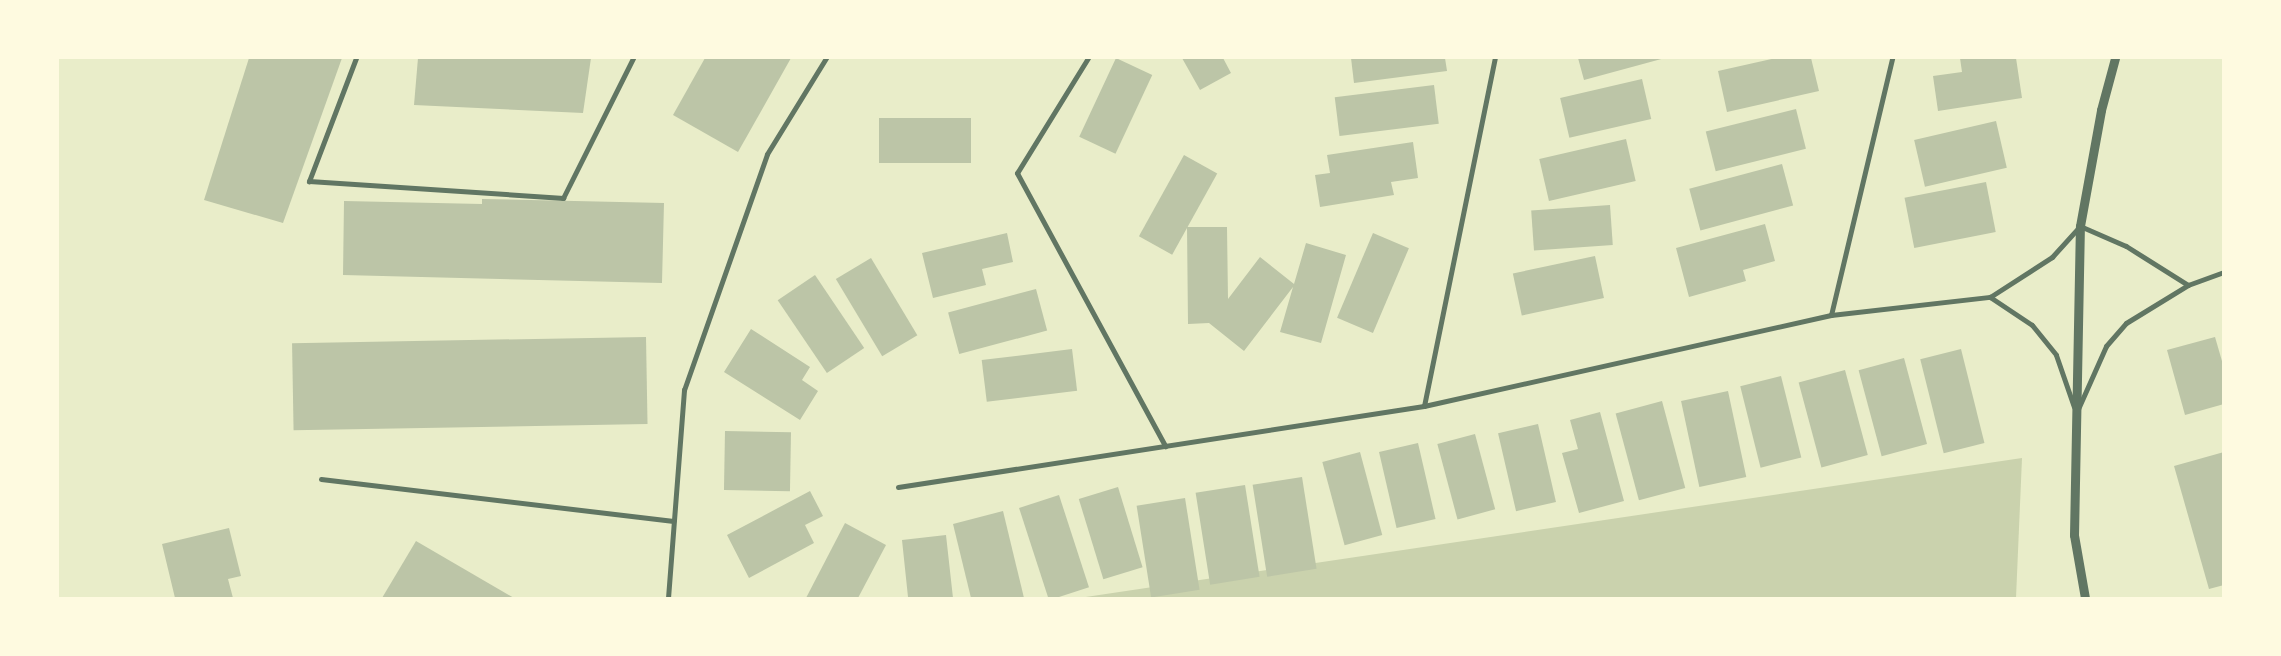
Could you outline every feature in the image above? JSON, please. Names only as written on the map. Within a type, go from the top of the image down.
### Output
[{"type":"street","points":[[356,58],[309,181],[564,198],[633,58]]},
{"type":"street","points":[[668,598],[684,390],[767,154],[826,58]]},
{"type":"street","points":[[1088,58],[1017,173],[1165,446]]},
{"type":"street","points":[[1424,406],[1495,58]]},
{"type":"street","points":[[1831,315],[1892,58]]},
{"type":"street","points":[[2085,598],[2074,535],[2080,226],[2101,110],[2115,58]]},
{"type":"street","points":[[898,487],[1424,406],[1831,315],[1990,297],[2052,256],[2080,226]]},
{"type":"street","points":[[2080,226],[2126,246],[2188,285]]},
{"type":"street","points":[[2076,413],[2106,346],[2126,323],[2188,285],[2224,272]]},
{"type":"street","points":[[1990,297],[2032,325],[2056,355],[2076,413]]},
{"type":"street","points":[[321,479],[674,521]]},
{"type":"green space","points":[[2022,458],[2016,598],[1079,598]]},
{"type":"building","points":[[249,58],[342,58],[283,223],[204,200]]},
{"type":"building","points":[[418,58],[591,58],[583,113],[414,105]]},
{"type":"building","points":[[705,58],[791,58],[738,152],[673,115]]},
{"type":"building","points":[[1116,58],[1152,75],[1115,154],[1079,137]]},
{"type":"building","points":[[1182,58],[1223,58],[1231,73],[1200,90]]},
{"type":"building","points":[[1351,58],[1445,58],[1447,71],[1354,83]]},
{"type":"building","points":[[1578,58],[1665,58],[1584,80]]},
{"type":"building","points":[[1776,58],[1811,58],[1819,91],[1727,112],[1718,71]]},
{"type":"building","points":[[1960,58],[2016,58],[2022,98],[1938,111],[1933,76],[1962,72]]},
{"type":"building","points":[[1642,79],[1651,119],[1569,138],[1560,98]]},
{"type":"building","points":[[1434,85],[1439,124],[1339,136],[1335,97]]},
{"type":"building","points":[[1796,109],[1806,149],[1716,171],[1706,131]]},
{"type":"building","points":[[879,118],[971,118],[971,163],[879,163]]},
{"type":"building","points":[[1996,121],[2007,168],[1925,187],[1914,140]]},
{"type":"building","points":[[1626,139],[1636,181],[1549,201],[1539,159]]},
{"type":"building","points":[[1413,142],[1418,178],[1391,182],[1394,195],[1320,207],[1315,175],[1330,173],[1327,155]]},
{"type":"building","points":[[1184,155],[1217,173],[1172,255],[1139,236]]},
{"type":"building","points":[[1782,164],[1793,206],[1700,230],[1689,189]]},
{"type":"building","points":[[1986,182],[1996,232],[1914,248],[1905,198]]},
{"type":"building","points":[[482,199],[664,203],[662,283],[343,275],[344,201],[482,204]]},
{"type":"building","points":[[1610,205],[1613,245],[1534,250],[1531,211]]},
{"type":"building","points":[[1765,224],[1775,261],[1743,270],[1746,281],[1689,297],[1676,248]]},
{"type":"building","points":[[1187,227],[1227,227],[1228,299],[1260,257],[1294,284],[1306,243],[1346,255],[1321,343],[1280,332],[1293,287],[1244,351],[1209,323],[1188,324]]},
{"type":"building","points":[[1007,233],[1013,262],[982,269],[986,285],[933,298],[922,253]]},
{"type":"building","points":[[1373,233],[1409,248],[1373,333],[1337,318]]},
{"type":"building","points":[[1595,256],[1604,298],[1522,316],[1513,273]]},
{"type":"building","points":[[871,258],[917,335],[882,356],[836,279]]},
{"type":"building","points":[[815,275],[864,348],[827,373],[778,300]]},
{"type":"building","points":[[1036,289],[1047,331],[959,354],[948,313]]},
{"type":"building","points":[[751,329],[810,367],[802,380],[818,391],[800,420],[724,372]]},
{"type":"building","points":[[646,337],[648,424],[294,430],[292,343]]},
{"type":"building","points":[[2215,337],[2224,368],[2224,404],[2185,415],[2167,350]]},
{"type":"building","points":[[1072,349],[1077,391],[987,402],[982,360]]},
{"type":"building","points":[[1961,349],[1984,443],[1944,453],[1920,359]]},
{"type":"building","points":[[1904,358],[1927,444],[1882,456],[1859,370]]},
{"type":"building","points":[[1845,370],[1868,455],[1821,467],[1799,382]]},
{"type":"building","points":[[1781,376],[1801,458],[1761,468],[1740,386]]},
{"type":"building","points":[[1728,391],[1746,477],[1699,487],[1681,401]]},
{"type":"building","points":[[1662,401],[1685,488],[1639,500],[1616,413]]},
{"type":"building","points":[[1600,412],[1624,501],[1579,513],[1562,453],[1578,449],[1570,420]]},
{"type":"building","points":[[1538,424],[1556,502],[1516,511],[1498,433]]},
{"type":"building","points":[[725,431],[791,432],[790,491],[724,490]]},
{"type":"building","points":[[1475,434],[1495,509],[1458,519],[1437,444]]},
{"type":"building","points":[[1418,443],[1436,519],[1397,528],[1379,452]]},
{"type":"building","points":[[1360,452],[1382,535],[1345,545],[1322,462]]},
{"type":"building","points":[[2224,452],[2224,585],[2209,589],[2174,466]]},
{"type":"building","points":[[1302,477],[1317,569],[1267,577],[1253,485]]},
{"type":"building","points":[[1245,485],[1260,577],[1210,585],[1196,493]]},
{"type":"building","points":[[1118,487],[1143,567],[1103,579],[1079,499]]},
{"type":"building","points":[[810,491],[823,516],[805,525],[814,543],[749,578],[727,535]]},
{"type":"building","points":[[1059,495],[1089,587],[1056,598],[1048,598],[1019,508]]},
{"type":"building","points":[[1185,498],[1200,590],[1151,598],[1137,506]]},
{"type":"building","points":[[1003,511],[1024,598],[971,598],[953,524]]},
{"type":"building","points":[[845,523],[886,545],[858,598],[806,598]]},
{"type":"building","points":[[229,528],[241,576],[228,579],[233,598],[175,598],[162,544]]},
{"type":"building","points":[[946,535],[953,598],[902,598],[908,597],[902,540]]},
{"type":"building","points":[[416,541],[514,598],[382,598]]}]
